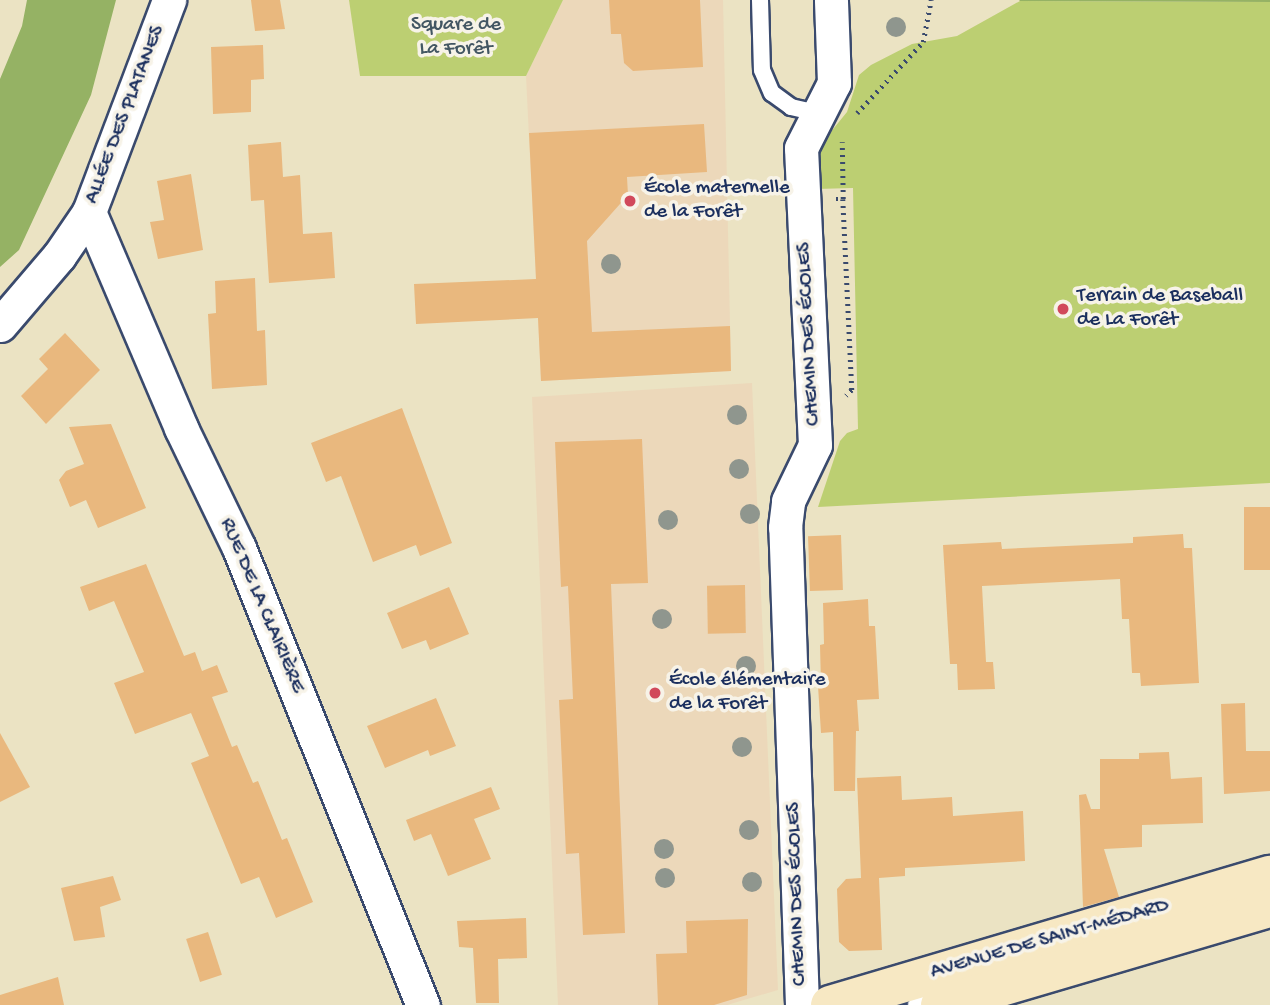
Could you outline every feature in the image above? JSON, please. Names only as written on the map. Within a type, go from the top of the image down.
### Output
[{"type":"main road","name":"AVENUE DE SAINT-MÉDARD","points":[[830,1005],[1270,875]]},
{"type":"main road","name":"AVENUE DE SAINT-MÉDARD","points":[[940,1005],[1270,908]]},
{"type":"street","name":"ALLÉE DES PLATANES","points":[[0,325],[43,276],[89,212],[169,0]]},
{"type":"street","name":"CHEMIN DES ÉCOLES","points":[[802,1005],[785,527],[788,501],[816,444],[801,148],[834,83],[831,0]]},
{"type":"street","name":"RUE DE LA CLAIRIÈRE","points":[[89,212],[181,428],[239,548],[423,1005]]},
{"type":"lane","points":[[760,0],[762,69],[772,93],[791,107],[817,113]]},
{"type":"lane","points":[[916,1005],[954,985],[1251,898],[1270,896]]},
{"type":"path","points":[[850,123],[923,42],[931,0]]},
{"type":"path","points":[[813,397],[846,396],[852,390],[842,138]]},
{"type":"path","points":[[804,201],[844,199]]},
{"type":"shaded area","name":"École maternelle de la Forêt","points":[[563,0],[723,0],[731,371],[541,381],[526,76]]},
{"type":"shaded area","name":"École élémentaire de la Forêt","points":[[752,383],[778,990],[727,1005],[558,1005],[532,397]]},
{"type":"green space","points":[[27,0],[116,0],[91,95],[19,250],[0,267],[0,79],[22,26]]},
{"type":"green space","name":"Square de La Forêt","points":[[349,0],[563,0],[526,76],[360,76]]},
{"type":"green space","points":[[1270,0],[1270,2],[1020,1]]},
{"type":"green space","name":"Terrain de Baseball de La Forêt","points":[[1020,1],[1270,2],[1270,483],[818,507],[840,441],[847,433],[858,429],[853,188],[816,189],[818,159],[825,139],[847,112],[859,75],[871,65],[912,44],[957,36]]},
{"type":"building","points":[[251,0],[280,0],[285,29],[255,31]]},
{"type":"building","points":[[609,0],[700,0],[703,67],[633,71],[624,63],[621,34],[611,34]]},
{"type":"building","points":[[263,45],[264,79],[251,80],[251,112],[213,114],[211,47]]},
{"type":"building","points":[[704,124],[707,172],[627,177],[628,195],[587,241],[592,332],[730,326],[731,371],[541,381],[538,318],[416,324],[414,284],[536,279],[529,133]]},
{"type":"building","points":[[281,142],[283,177],[300,175],[303,234],[332,232],[335,278],[269,283],[264,200],[251,201],[248,145]]},
{"type":"building","points":[[191,174],[203,250],[158,259],[150,222],[164,220],[157,181]]},
{"type":"building","points":[[255,278],[257,331],[265,330],[267,385],[212,389],[208,314],[216,313],[215,281]]},
{"type":"building","points":[[65,333],[100,370],[46,424],[21,396],[48,369],[39,359]]},
{"type":"building","points":[[402,408],[452,543],[420,556],[416,545],[373,562],[341,476],[326,482],[311,443]]},
{"type":"building","points":[[111,424],[146,508],[98,528],[86,500],[70,507],[59,480],[66,471],[84,464],[69,427]]},
{"type":"building","points":[[642,439],[648,583],[611,584],[625,933],[583,935],[579,853],[566,854],[559,700],[573,699],[568,586],[561,587],[555,442]]},
{"type":"building","points":[[1244,507],[1270,507],[1270,570],[1244,570]]},
{"type":"building","points":[[1183,534],[1184,548],[1192,548],[1199,683],[1141,686],[1140,673],[1132,673],[1129,619],[1122,619],[1120,579],[982,586],[986,662],[993,662],[995,689],[958,690],[957,664],[950,664],[943,545],[1001,542],[1002,549],[1133,543],[1133,537]]},
{"type":"building","points":[[841,535],[843,590],[810,591],[808,536]]},
{"type":"building","points":[[146,564],[184,656],[195,652],[202,671],[217,665],[228,692],[212,697],[232,747],[237,745],[253,783],[258,781],[282,840],[287,838],[313,902],[276,918],[259,877],[241,884],[191,763],[209,756],[191,713],[135,734],[114,683],[144,672],[114,601],[89,611],[80,587]]},
{"type":"building","points":[[745,585],[746,633],[708,634],[707,586]]},
{"type":"building","points":[[449,587],[469,634],[430,650],[426,640],[402,649],[387,613]]},
{"type":"building","points":[[868,599],[869,626],[875,626],[879,699],[857,700],[859,731],[856,731],[855,791],[834,791],[833,732],[821,733],[818,686],[821,686],[820,645],[824,644],[823,603]]},
{"type":"building","points":[[436,698],[456,746],[430,756],[428,750],[385,768],[367,726]]},
{"type":"building","points":[[1245,703],[1246,751],[1270,751],[1270,791],[1224,794],[1221,704]]},
{"type":"building","points":[[0,733],[30,787],[0,802]]},
{"type":"building","points":[[1169,752],[1171,779],[1202,777],[1203,823],[1142,825],[1142,847],[1104,849],[1119,897],[1083,907],[1079,795],[1086,794],[1091,809],[1100,809],[1100,759],[1139,759],[1139,753]]},
{"type":"building","points":[[901,776],[902,800],[952,797],[953,816],[1023,811],[1025,861],[905,868],[905,876],[879,878],[882,950],[849,951],[839,942],[837,889],[846,879],[861,878],[857,778]]},
{"type":"building","points":[[491,787],[500,809],[474,819],[491,859],[448,876],[431,834],[414,841],[406,820]]},
{"type":"building","points":[[113,876],[121,900],[100,907],[105,937],[74,941],[61,888]]},
{"type":"building","points":[[526,918],[527,958],[498,959],[499,1003],[476,1003],[473,948],[459,947],[457,921]]},
{"type":"building","points":[[748,919],[747,995],[714,1005],[658,1005],[656,954],[687,953],[686,921]]},
{"type":"building","points":[[208,932],[222,975],[200,982],[186,939]]},
{"type":"building","points":[[58,977],[64,1005],[0,1005],[0,995]]},
{"type":"place","name":"École maternelle de la Forêt","points":[[630,201]]},
{"type":"place","name":"Terrain de Baseball de La Forêt","points":[[1063,309]]},
{"type":"place","name":"École élémentaire de la Forêt","points":[[655,693]]}]
